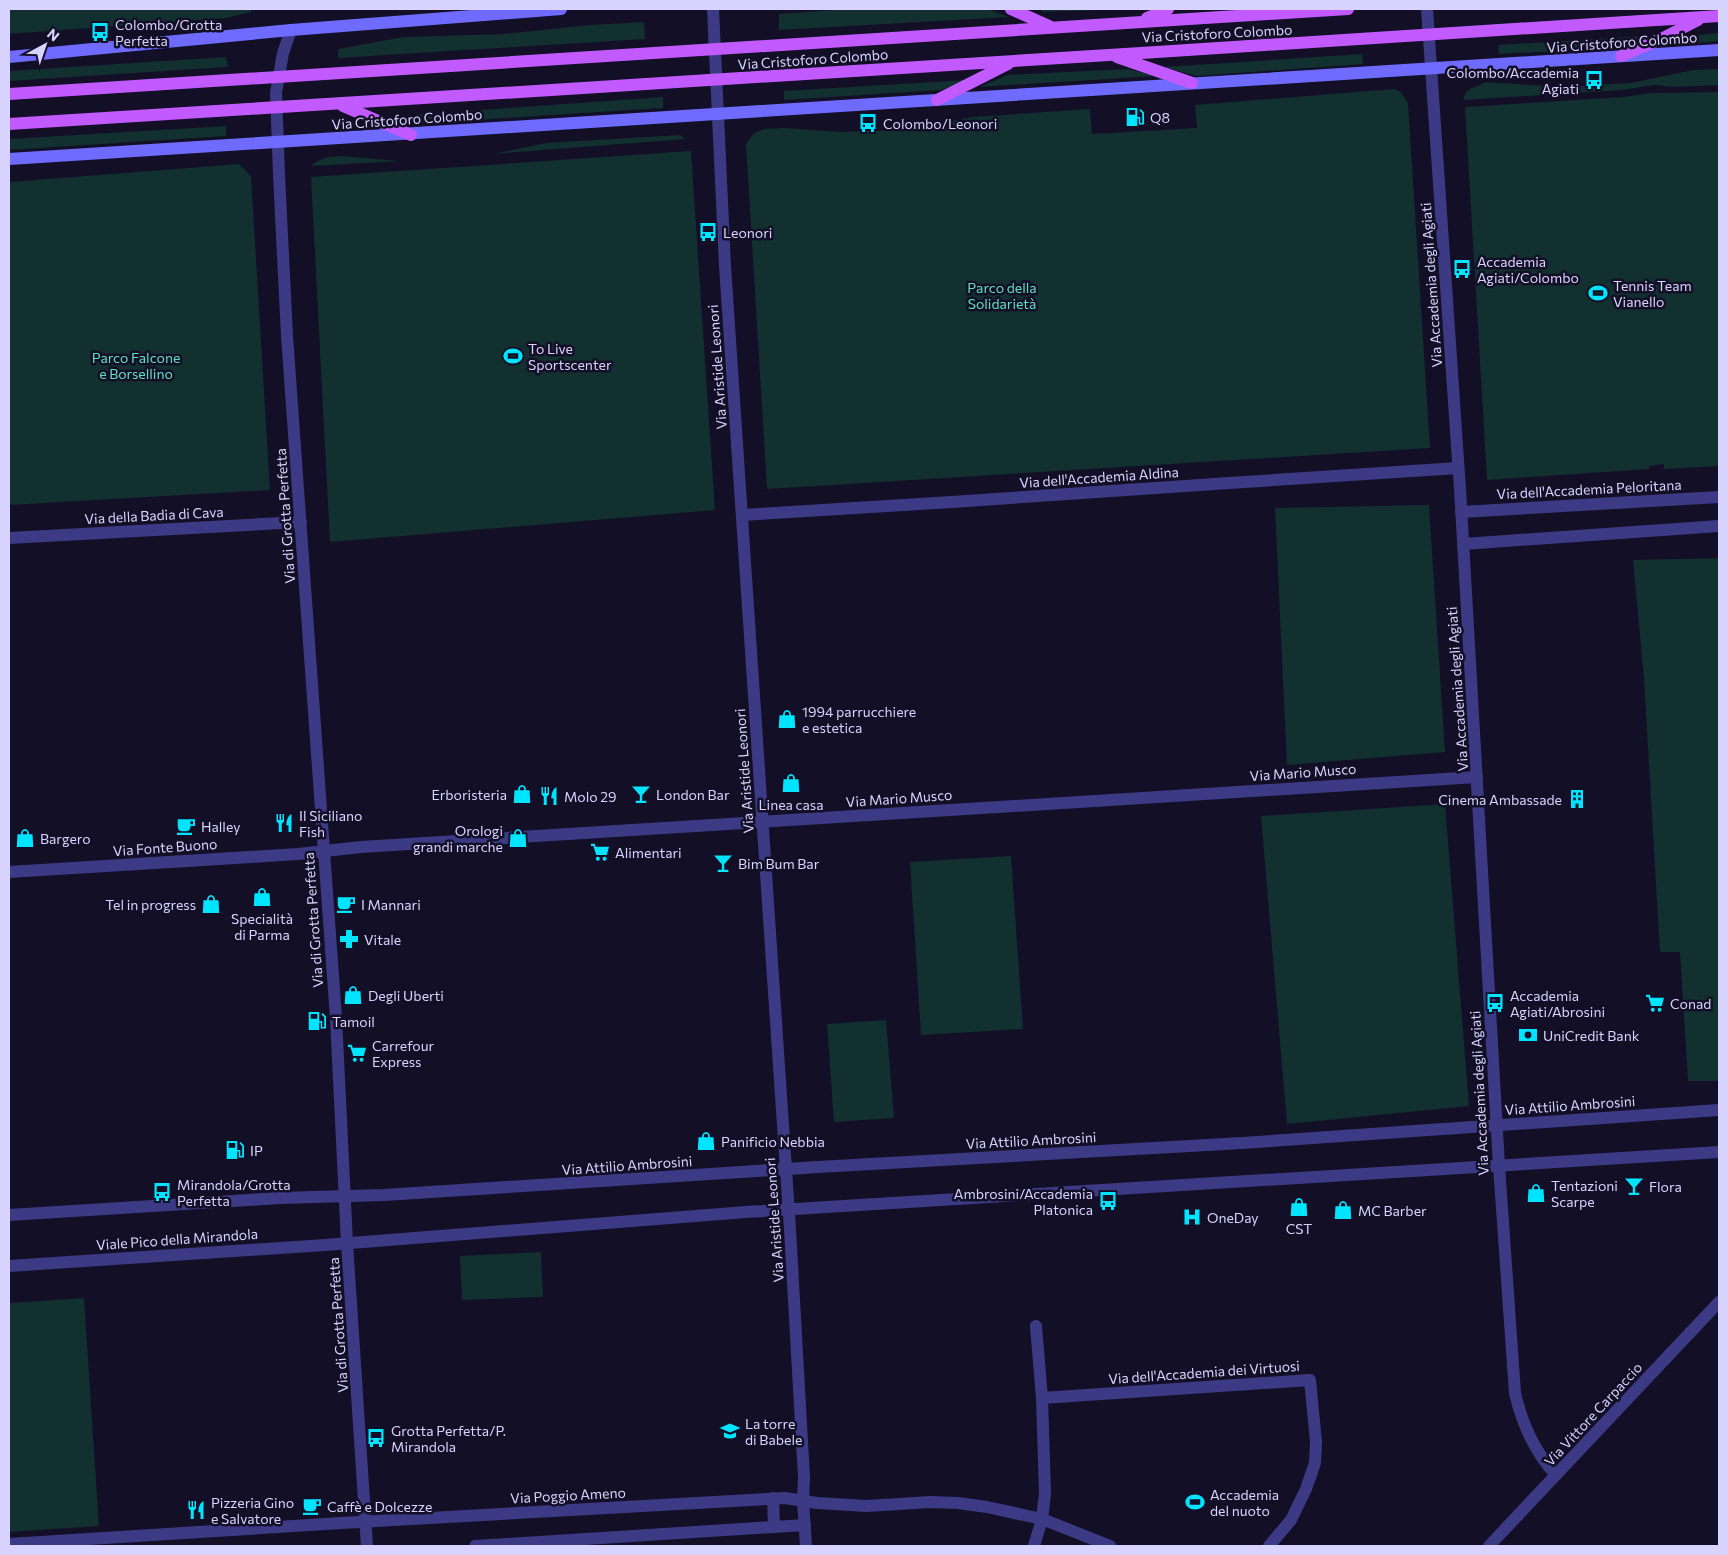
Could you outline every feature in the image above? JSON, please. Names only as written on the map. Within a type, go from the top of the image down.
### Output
[{"type":"main road","points":[[9,57],[291,30],[561,9]]},
{"type":"main road","points":[[1011,9],[1052,27]]},
{"type":"main road","points":[[1138,22],[1168,9]]},
{"type":"main road","name":"Via Cristoforo Colombo","points":[[9,94],[1348,9]]},
{"type":"main road","name":"Via Cristoforo Colombo","points":[[9,124],[677,84],[1110,54],[1719,16]]},
{"type":"main road","points":[[1621,56],[1663,38],[1703,17]]},
{"type":"main road","name":"Via Cristoforo Colombo","points":[[9,159],[1432,70],[1719,50]]},
{"type":"main road","points":[[1110,54],[1192,84]]},
{"type":"main road","points":[[937,100],[1014,61]]},
{"type":"main road","points":[[338,104],[410,134]]},
{"type":"street","points":[[713,9],[718,114]]},
{"type":"street","name":"Via Accademia degli Agiati","points":[[1427,9],[1463,544],[1496,1126],[1515,1393],[1521,1417],[1531,1440],[1541,1457],[1556,1475]]},
{"type":"street","points":[[277,143],[276,108],[278,76],[291,30]]},
{"type":"street","name":"Via Aristide Leonori","points":[[718,114],[726,266],[786,1170],[806,1546]]},
{"type":"street","name":"Via di Grotta Perfetta","points":[[277,143],[287,336],[336,1018],[344,1196],[367,1546]]},
{"type":"street","name":"Via dell'Accademia Aldina","points":[[742,514],[1458,468]]},
{"type":"street","name":"Via dell'Accademia Peloritana","points":[[1461,512],[1719,497]]},
{"type":"street","name":"Via della Badia di Cava","points":[[9,538],[301,522]]},
{"type":"street","points":[[1463,544],[1719,526]]},
{"type":"street","name":"Via Mario Musco","points":[[323,852],[361,847],[1477,777]]},
{"type":"street","name":"Via Fonte Buono","points":[[9,872],[323,852]]},
{"type":"street","name":"Via Attilio Ambrosini","points":[[344,1196],[1242,1143],[1719,1110]]},
{"type":"street","points":[[347,1243],[788,1210],[1719,1152]]},
{"type":"street","points":[[9,1215],[203,1202],[344,1196]]},
{"type":"street","name":"Viale Pico della Mirandola","points":[[9,1266],[347,1243]]},
{"type":"street","name":"Via Vittore Carpaccio","points":[[1489,1546],[1719,1302]]},
{"type":"street","points":[[1034,1546],[1042,1519],[1045,1494],[1042,1398],[1036,1326]]},
{"type":"street","name":"Via dell'Accademia dei Virtuosi","points":[[1042,1398],[1310,1380],[1316,1442],[1314,1463],[1306,1489],[1291,1520],[1269,1546]]},
{"type":"street","points":[[773,1498],[774,1527]]},
{"type":"street","name":"Via Poggio Ameno","points":[[9,1544],[104,1542],[365,1522],[773,1498],[867,1506],[930,1502],[958,1503],[1016,1512],[1042,1519],[1110,1546]]},
{"type":"street","points":[[475,1546],[805,1526]]},
{"type":"green space","points":[[9,9],[251,9],[251,12],[226,18],[9,34]]},
{"type":"green space","points":[[850,9],[987,9],[1009,17],[779,30],[779,14]]},
{"type":"green space","points":[[1042,9],[1129,9],[1042,12]]},
{"type":"green space","points":[[644,22],[645,39],[338,58],[338,49],[403,37],[504,34],[590,25]]},
{"type":"green space","points":[[1719,33],[1719,41],[1661,46],[1688,36]]},
{"type":"green space","points":[[1645,36],[1646,39],[1629,47],[1499,54],[1498,45]]},
{"type":"green space","points":[[1362,54],[1363,64],[1197,76],[1164,67]]},
{"type":"green space","points":[[226,57],[228,67],[9,81],[9,71]]},
{"type":"green space","points":[[1128,69],[1155,76],[979,87],[1008,75]]},
{"type":"green space","points":[[1719,69],[1719,85],[1674,87],[1655,85],[1622,90],[1463,100],[1466,92],[1486,82],[1560,87],[1631,83],[1693,70]]},
{"type":"green space","points":[[967,80],[941,90],[784,100],[784,91]]},
{"type":"green space","name":"Parco della Solidarietà","points":[[1394,89],[1401,92],[1408,103],[1430,448],[767,489],[746,144],[754,133],[765,129],[785,128],[840,132],[902,130],[973,117],[1090,109],[1092,134],[1197,128],[1195,105]]},
{"type":"green space","name":"Tennis Team Vianello","points":[[1719,92],[1719,466],[1664,469],[1664,464],[1649,466],[1649,469],[1487,480],[1465,107],[1623,97],[1651,93]]},
{"type":"green space","points":[[663,97],[663,108],[409,124],[384,117]]},
{"type":"green space","points":[[226,126],[226,136],[9,150],[9,139]]},
{"type":"green space","points":[[680,135],[685,139],[493,154],[546,143]]},
{"type":"green space","name":"To Live Sportscenter","points":[[691,151],[715,510],[330,542],[311,177]]},
{"type":"green space","points":[[341,156],[399,161],[311,166],[322,159]]},
{"type":"green space","name":"Parco Falcone e Borsellino","points":[[239,164],[251,176],[270,490],[9,505],[9,182]]},
{"type":"green space","points":[[1429,505],[1445,752],[1287,765],[1275,508]]},
{"type":"green space","points":[[1719,558],[1719,1081],[1688,1081],[1680,952],[1660,952],[1644,679],[1633,560]]},
{"type":"green space","points":[[1445,804],[1469,1106],[1287,1124],[1261,816]]},
{"type":"green space","points":[[1011,856],[1023,1029],[921,1035],[910,862]]},
{"type":"green space","points":[[886,1020],[894,1118],[834,1122],[827,1024]]},
{"type":"green space","points":[[541,1252],[543,1297],[462,1300],[460,1256]]},
{"type":"green space","points":[[84,1298],[99,1526],[9,1532],[9,1303]]},
{"type":"place","name":"Colombo/Grotta Perfetta","points":[[100,32]]},
{"type":"place","name":"Colombo/Accademia Agiati","points":[[1594,80]]},
{"type":"place","name":"Q8","points":[[1135,117]]},
{"type":"place","name":"Colombo/Leonori","points":[[868,123]]},
{"type":"place","name":"Leonori","points":[[708,232]]},
{"type":"place","name":"Accademia Agiati/Colombo","points":[[1462,269]]},
{"type":"place","name":"Tennis Team Vianello","points":[[1598,293]]},
{"type":"place","name":"To Live Sportscenter","points":[[513,356]]},
{"type":"place","name":"1994 parrucchiere e estetica","points":[[787,719]]},
{"type":"place","name":"Linea casa","points":[[791,783]]},
{"type":"place","name":"Erboristeria","points":[[522,794]]},
{"type":"place","name":"London Bar","points":[[641,794]]},
{"type":"place","name":"Molo 29","points":[[549,796]]},
{"type":"place","name":"Cinema Ambassade","points":[[1577,799]]},
{"type":"place","name":"Il Siciliano Fish","points":[[284,823]]},
{"type":"place","name":"Halley","points":[[186,826]]},
{"type":"place","name":"Bargero","points":[[25,838]]},
{"type":"place","name":"Orologi grandi marche","points":[[518,838]]},
{"type":"place","name":"Alimentari","points":[[600,852]]},
{"type":"place","name":"Bim Bum Bar","points":[[723,863]]},
{"type":"place","name":"Specialità di Parma","points":[[262,897]]},
{"type":"place","name":"Tel in progress","points":[[211,904]]},
{"type":"place","name":"I Mannari","points":[[346,904]]},
{"type":"place","name":"Vitale","points":[[349,939]]},
{"type":"place","name":"Degli Uberti","points":[[353,995]]},
{"type":"place","name":"Accademia Agiati/Abrosini","points":[[1495,1003]]},
{"type":"place","name":"Conad","points":[[1655,1003]]},
{"type":"place","name":"Tamoil","points":[[317,1021]]},
{"type":"place","name":"UniCredit Bank","points":[[1528,1035]]},
{"type":"place","name":"Carrefour Express","points":[[357,1053]]},
{"type":"place","name":"Panificio Nebbia","points":[[706,1141]]},
{"type":"place","name":"IP","points":[[235,1150]]},
{"type":"place","name":"Flora","points":[[1634,1186]]},
{"type":"place","name":"Mirandola/Grotta Perfetta","points":[[162,1192]]},
{"type":"place","name":"Tentazioni Scarpe","points":[[1536,1193]]},
{"type":"place","name":"Ambrosini/Accademia Platonica","points":[[1108,1201]]},
{"type":"place","name":"CST","points":[[1299,1207]]},
{"type":"place","name":"MC Barber","points":[[1343,1210]]},
{"type":"place","name":"OneDay","points":[[1192,1217]]},
{"type":"place","name":"La torre di Babele","points":[[730,1431]]},
{"type":"place","name":"Grotta Perfetta/P. Mirandola","points":[[376,1438]]},
{"type":"place","name":"Accademia del nuoto","points":[[1195,1502]]},
{"type":"place","name":"Caffè e Dolcezze","points":[[312,1506]]},
{"type":"place","name":"Pizzeria Gino e Salvatore","points":[[196,1510]]}]
